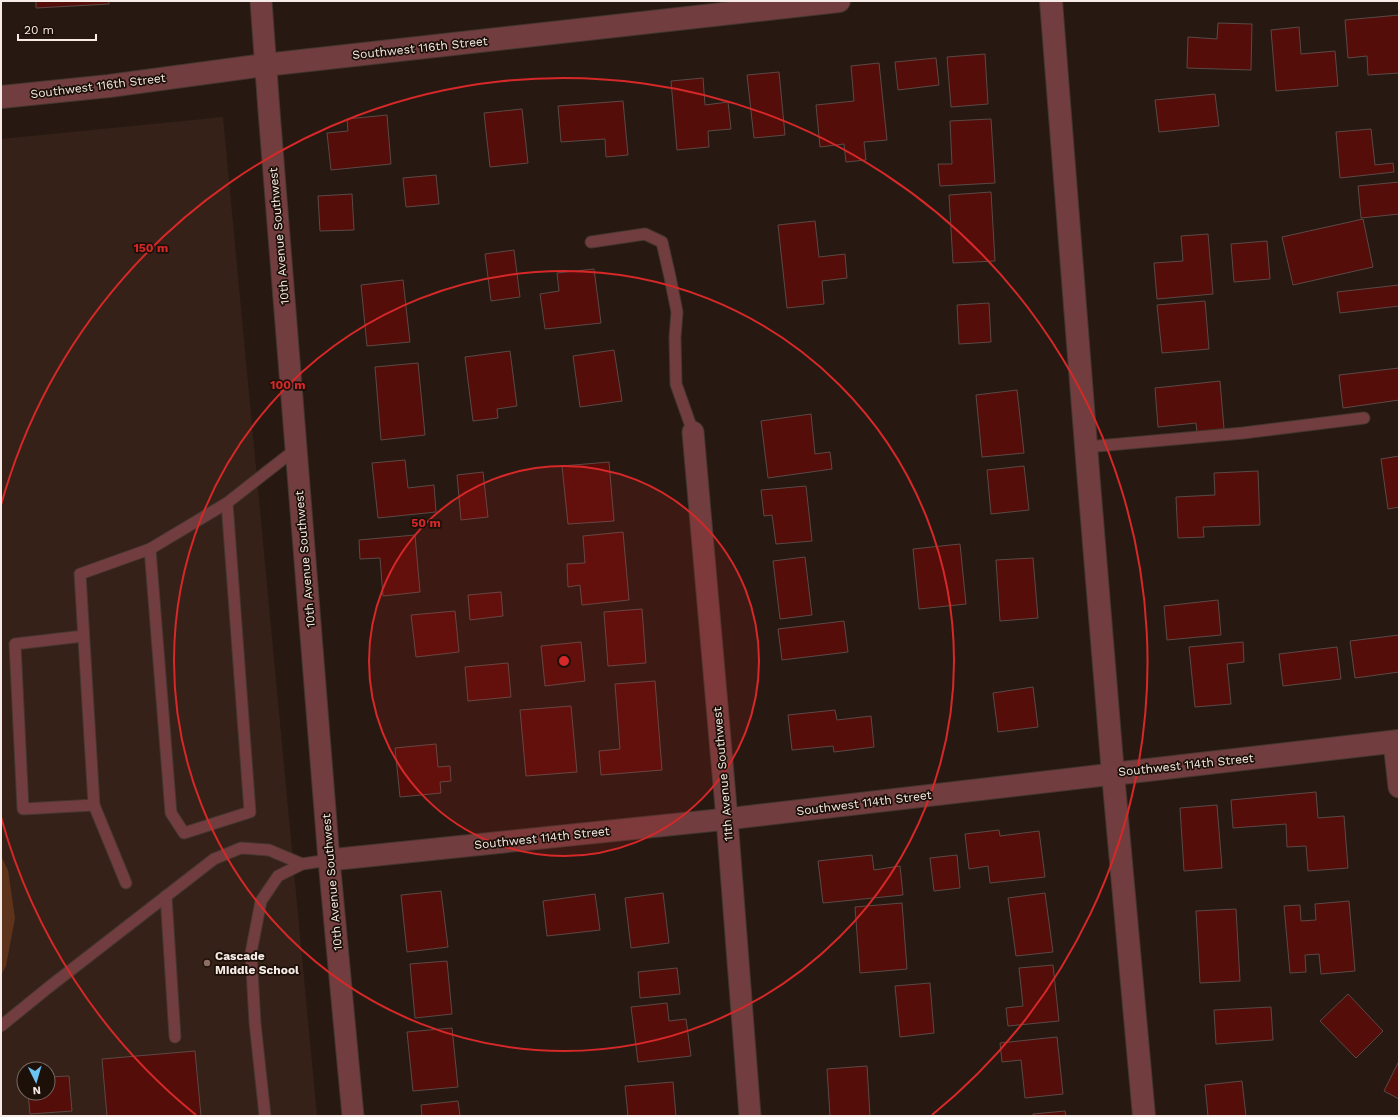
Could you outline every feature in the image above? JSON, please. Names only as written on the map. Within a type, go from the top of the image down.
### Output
[{"type":"street","name":"10th Avenue Southwest","points":[[261,1],[329,860],[353,1116]]},
{"type":"street","name":"Southwest 116th Street","points":[[1,97],[109,86],[266,65],[840,1]]},
{"type":"street","points":[[1051,1],[1113,774],[1144,1116]]},
{"type":"street","name":"11th Avenue Southwest","points":[[693,432],[750,1116]]},
{"type":"street","points":[[1396,741],[1399,787]]},
{"type":"street","name":"Southwest 114th Street","points":[[329,860],[726,819],[1396,741]]},
{"type":"lane","points":[[591,242],[645,234],[662,242],[677,312],[675,336],[676,384],[693,432]]},
{"type":"lane","points":[[1086,447],[1243,433],[1364,418]]},
{"type":"lane","points":[[126,883],[94,805],[80,574],[150,549],[227,503],[296,449]]},
{"type":"lane","points":[[150,549],[171,813],[184,833],[250,812],[227,503]]},
{"type":"lane","points":[[84,636],[15,644],[23,809],[94,805]]},
{"type":"lane","points":[[1,1026],[214,859],[241,848],[269,850],[302,864]]},
{"type":"lane","points":[[265,1116],[255,1023],[252,953],[261,901],[278,876],[302,864],[329,860]]},
{"type":"lane","points":[[166,896],[175,1037]]},
{"type":"shaded area","points":[[223,117],[317,1116],[1,1116],[1,139]]},
{"type":"shaded area","points":[[1,856],[8,870],[15,918],[6,966],[1,975]]},
{"type":"building","points":[[36,1],[109,1],[109,4],[36,8]]},
{"type":"building","points":[[1399,15],[1399,73],[1368,75],[1367,56],[1348,58],[1345,20]]},
{"type":"building","points":[[1218,23],[1252,24],[1251,70],[1187,68],[1188,37],[1217,39]]},
{"type":"building","points":[[1299,27],[1301,54],[1335,51],[1338,86],[1276,91],[1271,30]]},
{"type":"building","points":[[985,54],[988,104],[951,107],[947,57]]},
{"type":"building","points":[[936,58],[939,85],[898,90],[895,62]]},
{"type":"building","points":[[879,63],[887,140],[864,142],[866,160],[846,162],[844,144],[820,147],[816,105],[854,101],[851,66]]},
{"type":"building","points":[[779,72],[785,135],[754,138],[747,75]]},
{"type":"building","points":[[703,78],[705,105],[728,102],[731,129],[708,131],[709,147],[677,150],[671,81]]},
{"type":"building","points":[[1215,94],[1219,126],[1159,132],[1155,100]]},
{"type":"building","points":[[623,101],[628,155],[606,157],[605,139],[561,142],[558,106]]},
{"type":"building","points":[[522,109],[528,163],[490,167],[484,113]]},
{"type":"building","points":[[387,115],[391,164],[331,170],[327,133],[348,131],[347,119]]},
{"type":"building","points":[[991,119],[995,183],[940,186],[938,164],[952,164],[950,121]]},
{"type":"building","points":[[1371,129],[1375,165],[1393,163],[1394,172],[1340,178],[1336,132]]},
{"type":"building","points":[[436,175],[439,204],[406,207],[403,178]]},
{"type":"building","points":[[1399,182],[1399,214],[1361,218],[1358,186]]},
{"type":"building","points":[[991,192],[995,261],[953,263],[949,195]]},
{"type":"building","points":[[352,194],[354,230],[320,231],[318,196]]},
{"type":"building","points":[[1363,219],[1373,267],[1293,285],[1282,237]]},
{"type":"building","points":[[815,221],[819,257],[845,254],[847,278],[822,281],[824,304],[787,308],[778,225]]},
{"type":"building","points":[[1208,234],[1213,294],[1157,299],[1154,263],[1183,261],[1181,236]]},
{"type":"building","points":[[1267,241],[1270,279],[1234,282],[1231,244]]},
{"type":"building","points":[[514,250],[520,297],[491,301],[485,254]]},
{"type":"building","points":[[594,269],[601,323],[545,329],[540,294],[559,291],[557,273]]},
{"type":"building","points":[[403,280],[410,342],[367,346],[361,285]]},
{"type":"building","points":[[1399,285],[1399,306],[1340,313],[1337,292]]},
{"type":"building","points":[[1205,301],[1209,349],[1162,353],[1157,305]]},
{"type":"building","points":[[989,303],[991,342],[959,344],[957,305]]},
{"type":"building","points":[[614,350],[622,401],[580,407],[573,356]]},
{"type":"building","points":[[510,351],[517,406],[497,409],[498,418],[473,421],[465,357]]},
{"type":"building","points":[[418,363],[425,435],[381,440],[375,367]]},
{"type":"building","points":[[1399,368],[1399,400],[1343,408],[1339,375]]},
{"type":"building","points":[[1220,381],[1224,429],[1197,432],[1196,423],[1158,427],[1155,388]]},
{"type":"building","points":[[1017,390],[1024,453],[982,457],[976,395]]},
{"type":"building","points":[[811,414],[815,454],[830,452],[832,469],[768,478],[761,421]]},
{"type":"building","points":[[1399,456],[1399,507],[1388,509],[1381,459]]},
{"type":"building","points":[[405,460],[408,488],[434,485],[436,512],[378,518],[372,463]]},
{"type":"building","points":[[609,462],[614,521],[568,524],[562,466]]},
{"type":"building","points":[[1024,466],[1029,510],[991,514],[987,470]]},
{"type":"building","points":[[1258,471],[1260,525],[1203,527],[1204,537],[1178,538],[1176,497],[1215,495],[1214,473]]},
{"type":"building","points":[[483,472],[488,517],[461,520],[457,475]]},
{"type":"building","points":[[806,486],[812,541],[776,544],[772,515],[764,516],[761,490]]},
{"type":"building","points":[[623,532],[629,600],[582,605],[580,585],[568,587],[567,564],[585,563],[583,536]]},
{"type":"building","points":[[415,535],[420,592],[383,596],[380,558],[360,559],[359,540]]},
{"type":"building","points":[[960,544],[966,604],[919,609],[913,549]]},
{"type":"building","points":[[805,557],[812,615],[780,619],[773,561]]},
{"type":"building","points":[[1033,558],[1038,618],[1000,621],[996,560]]},
{"type":"building","points":[[501,592],[503,616],[470,620],[468,595]]},
{"type":"building","points":[[1218,600],[1221,635],[1167,640],[1164,606]]},
{"type":"building","points":[[642,609],[646,663],[608,666],[604,612]]},
{"type":"building","points":[[455,611],[459,652],[416,657],[411,615]]},
{"type":"building","points":[[844,621],[848,652],[782,660],[778,629]]},
{"type":"building","points":[[1399,635],[1399,672],[1355,678],[1350,641]]},
{"type":"building","points":[[581,642],[585,681],[545,686],[541,646]]},
{"type":"building","points":[[1243,642],[1244,662],[1227,664],[1231,704],[1195,707],[1189,647]]},
{"type":"building","points":[[1337,647],[1341,679],[1283,686],[1279,654]]},
{"type":"building","points":[[508,663],[511,697],[468,701],[465,667]]},
{"type":"building","points":[[655,681],[662,770],[601,775],[599,751],[620,749],[615,684]]},
{"type":"building","points":[[1033,687],[1038,727],[998,732],[993,693]]},
{"type":"building","points":[[571,706],[577,772],[526,776],[520,710]]},
{"type":"building","points":[[835,710],[837,720],[871,716],[874,747],[834,752],[833,746],[792,750],[788,715]]},
{"type":"building","points":[[436,744],[438,767],[450,766],[451,781],[440,782],[441,793],[400,797],[395,748]]},
{"type":"building","points":[[1316,792],[1318,818],[1344,816],[1348,868],[1308,871],[1306,846],[1287,847],[1286,824],[1233,828],[1231,800]]},
{"type":"building","points":[[1217,805],[1222,868],[1184,871],[1180,808]]},
{"type":"building","points":[[999,830],[1000,836],[1039,831],[1045,877],[990,883],[988,866],[969,869],[965,834]]},
{"type":"building","points":[[872,855],[874,870],[900,866],[903,895],[823,903],[818,861]]},
{"type":"building","points":[[957,855],[960,888],[934,891],[930,858]]},
{"type":"building","points":[[441,891],[448,947],[407,952],[401,895]]},
{"type":"building","points":[[663,893],[669,943],[631,948],[625,898]]},
{"type":"building","points":[[1045,893],[1053,952],[1016,956],[1008,898]]},
{"type":"building","points":[[595,894],[600,930],[547,936],[543,901]]},
{"type":"building","points":[[1349,901],[1355,971],[1321,974],[1319,954],[1305,955],[1306,972],[1290,973],[1284,906],[1300,905],[1301,921],[1316,920],[1315,904]]},
{"type":"building","points":[[902,903],[907,969],[860,973],[855,907]]},
{"type":"building","points":[[1236,909],[1240,981],[1200,983],[1196,911]]},
{"type":"building","points":[[447,961],[452,1014],[415,1018],[410,964]]},
{"type":"building","points":[[1053,965],[1059,1021],[1008,1026],[1006,1008],[1023,1006],[1019,968]]},
{"type":"building","points":[[677,968],[680,994],[640,998],[638,972]]},
{"type":"building","points":[[930,983],[934,1033],[900,1037],[895,986]]},
{"type":"building","points":[[1348,994],[1383,1031],[1356,1058],[1320,1021]]},
{"type":"building","points":[[667,1003],[669,1021],[686,1019],[691,1056],[638,1062],[631,1007]]},
{"type":"building","points":[[1271,1007],[1273,1040],[1216,1044],[1214,1010]]},
{"type":"building","points":[[452,1028],[458,1087],[413,1091],[407,1032]]},
{"type":"building","points":[[1057,1037],[1063,1094],[1025,1098],[1021,1060],[1002,1062],[1000,1043]]},
{"type":"building","points":[[195,1051],[201,1116],[107,1116],[102,1059]]},
{"type":"building","points":[[1399,1061],[1399,1099],[1384,1091]]},
{"type":"building","points":[[867,1066],[870,1116],[830,1116],[827,1069]]},
{"type":"building","points":[[69,1076],[72,1111],[30,1114],[29,1101],[56,1101],[56,1077]]},
{"type":"building","points":[[1242,1081],[1246,1116],[1208,1116],[1205,1085]]},
{"type":"building","points":[[673,1082],[676,1116],[628,1116],[625,1086]]},
{"type":"building","points":[[458,1101],[460,1116],[422,1116],[421,1105]]},
{"type":"building","points":[[1065,1111],[1066,1116],[1033,1116],[1033,1114]]},
{"type":"place","name":"Cascade Middle School","points":[[207,963]]}]
